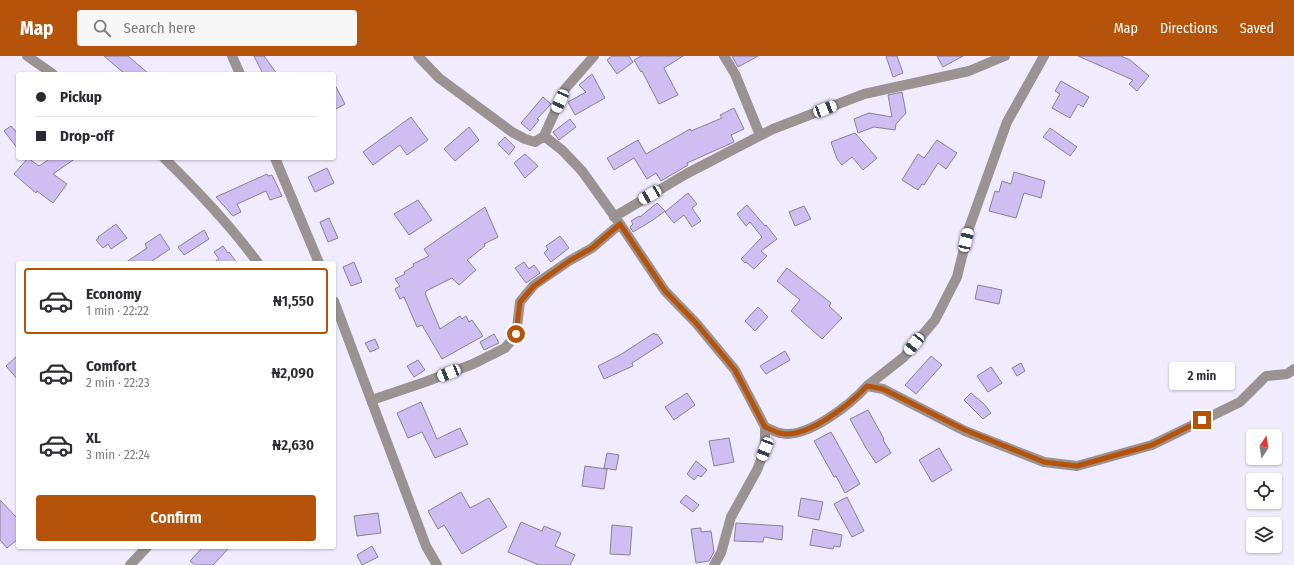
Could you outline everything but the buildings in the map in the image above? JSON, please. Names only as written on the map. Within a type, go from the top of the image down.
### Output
[{"type":"street","points":[[27,56],[50,72]]},
{"type":"street","points":[[232,56],[239,72]]},
{"type":"street","points":[[418,56],[439,78],[512,132],[525,139],[535,142],[544,136],[565,89],[594,56]]},
{"type":"street","points":[[724,56],[735,74],[760,135]]},
{"type":"street","points":[[372,400],[473,364],[505,348],[516,334],[520,302],[534,286],[569,261],[592,248],[617,220],[686,174],[772,129],[864,94],[968,71],[1006,56]]},
{"type":"street","points":[[765,427],[781,433],[791,433],[802,431],[820,424],[856,398],[867,386],[904,357],[935,320],[957,277],[969,228],[1007,122],[1044,56]]},
{"type":"street","points":[[544,136],[562,150],[582,171],[665,291],[696,323],[735,370],[765,427],[765,449],[757,470],[731,517],[721,553],[714,565]]},
{"type":"street","points":[[166,160],[188,181],[238,237],[256,261]]},
{"type":"street","points":[[276,160],[318,261]]},
{"type":"street","points":[[336,306],[426,546],[437,565]]},
{"type":"street","points":[[867,386],[883,389],[965,430],[1044,462],[1077,466],[1152,445],[1240,402],[1266,376],[1288,374],[1294,369]]},
{"type":"street","points":[[130,565],[145,549]]},
{"type":"route","points":[[516,334],[520,302],[534,286],[552,272],[592,248],[620,224],[665,291],[696,323],[735,370],[756,407],[765,427],[781,433],[802,431],[820,424],[856,398],[867,386],[883,389],[965,430],[1044,462],[1077,466],[1152,445],[1202,420]]}]
